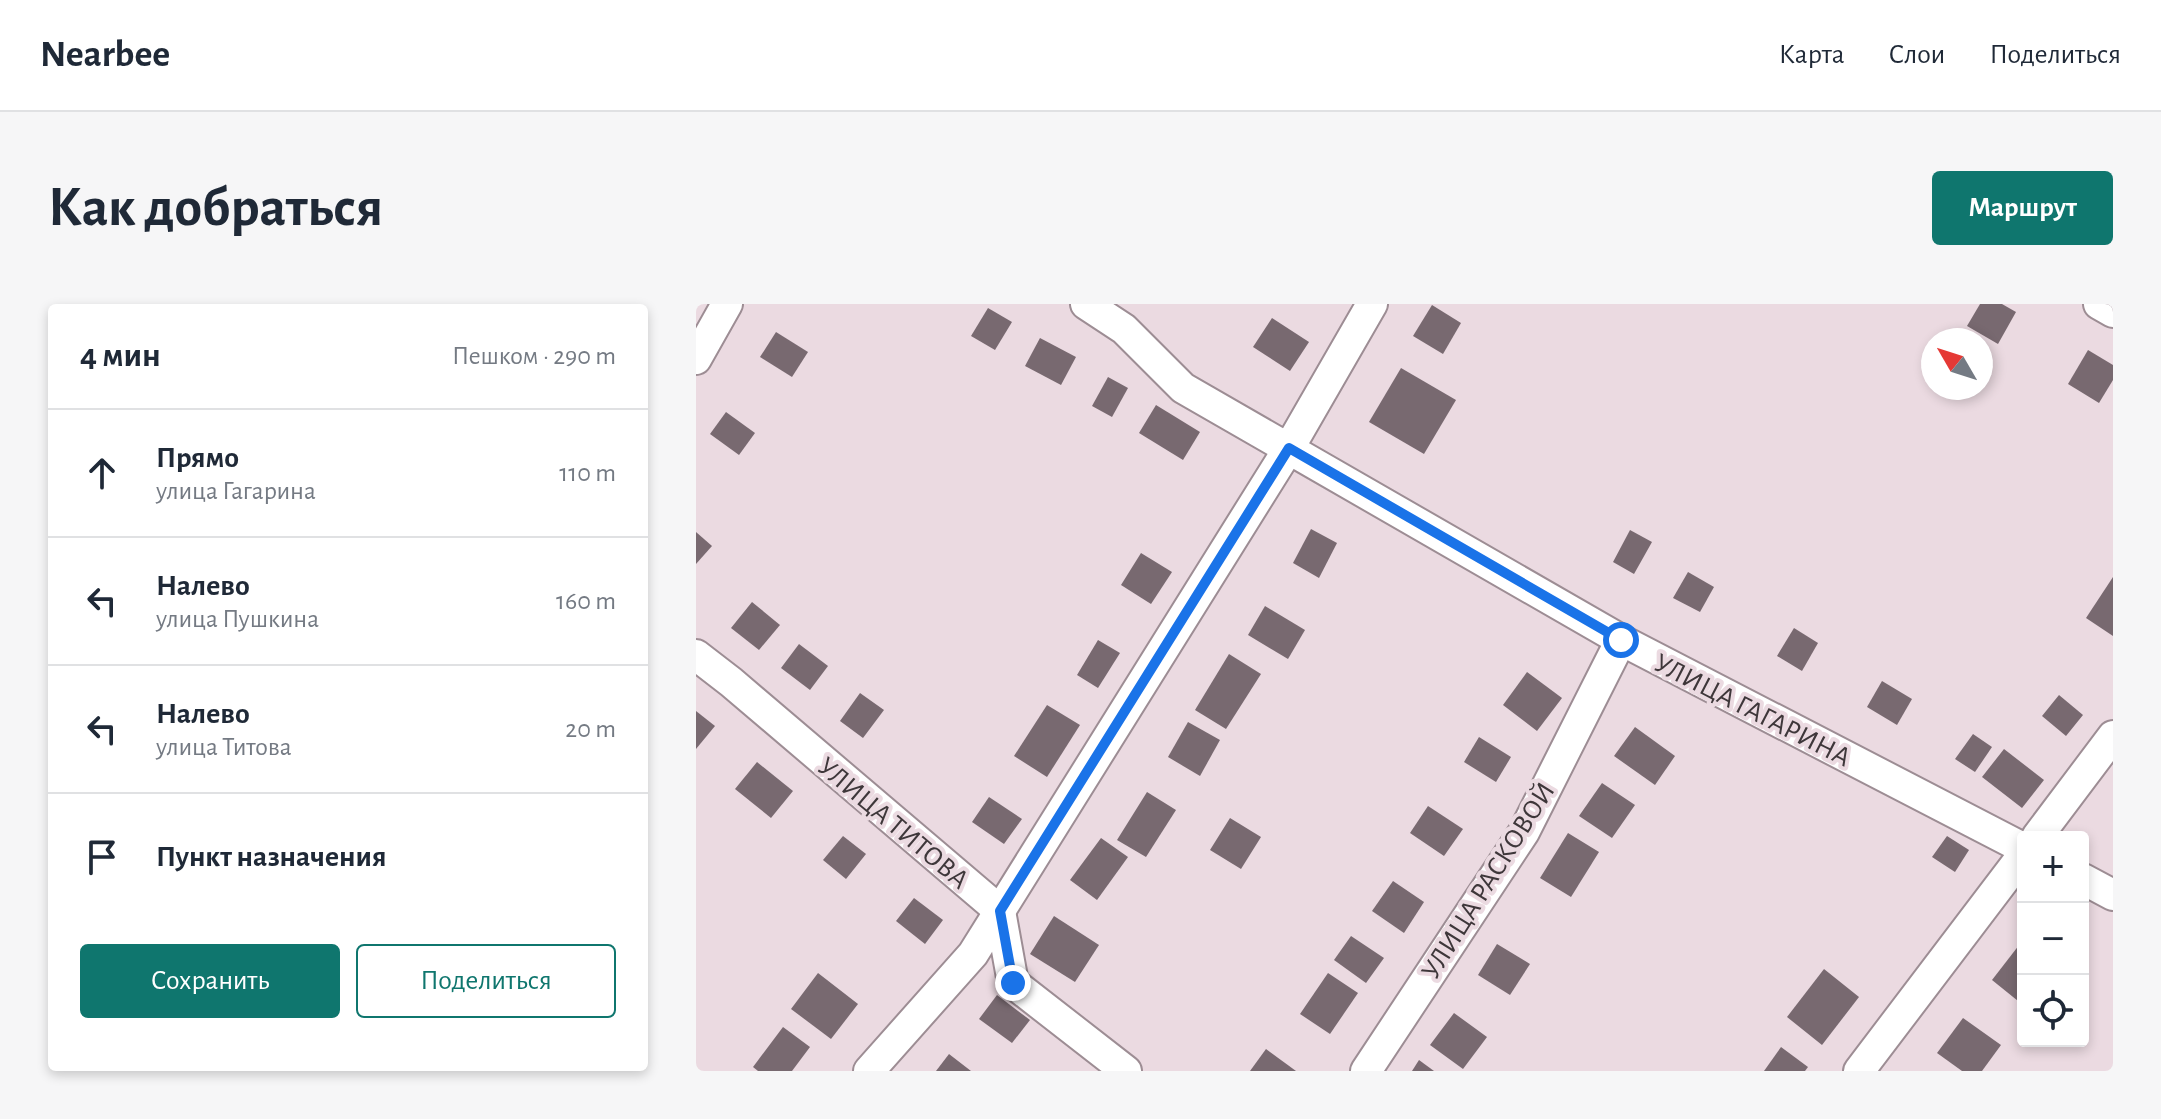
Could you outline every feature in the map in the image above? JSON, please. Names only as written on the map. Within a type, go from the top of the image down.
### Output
[{"type":"street","points":[[696,359],[727,304]]},
{"type":"street","name":"УЛИЦА ГАГАРИНА","points":[[1086,304],[1124,329],[1183,388],[1621,640],[2017,845]]},
{"type":"street","points":[[869,1071],[973,954],[1289,448],[1372,304]]},
{"type":"street","points":[[2099,304],[2113,312]]},
{"type":"street","name":"УЛИЦА РАСКОВОЙ","points":[[1366,1071],[1524,832],[1621,640]]},
{"type":"street","name":"УЛИЦА ТИТОВА","points":[[696,655],[1000,911]]},
{"type":"street","points":[[2042,831],[2113,736]]},
{"type":"street","points":[[1859,1071],[2017,863]]},
{"type":"street","points":[[2089,882],[2113,895]]},
{"type":"street","points":[[1000,911],[1013,983],[1126,1071]]},
{"type":"building","points":[[1980,304],[2002,304],[2016,312],[1998,344],[1993,341],[1993,328],[1967,326]]},
{"type":"building","points":[[1432,305],[1461,323],[1443,354],[1413,336]]},
{"type":"building","points":[[988,308],[1012,322],[995,350],[971,336]]},
{"type":"building","points":[[1272,318],[1309,342],[1290,371],[1253,347]]},
{"type":"building","points":[[776,332],[808,352],[792,377],[760,357]]},
{"type":"building","points":[[1040,338],[1076,357],[1061,385],[1025,366]]},
{"type":"building","points":[[2088,350],[2113,365],[2113,380],[2099,403],[2068,384]]},
{"type":"building","points":[[1401,368],[1456,400],[1424,454],[1369,422]]},
{"type":"building","points":[[1108,377],[1128,388],[1112,417],[1092,406]]},
{"type":"building","points":[[1156,405],[1200,432],[1183,460],[1139,433]]},
{"type":"building","points":[[726,412],[755,433],[739,455],[710,434]]},
{"type":"building","points":[[1311,529],[1337,543],[1319,578],[1293,563]]},
{"type":"building","points":[[1630,530],[1652,542],[1634,574],[1613,562]]},
{"type":"building","points":[[696,532],[712,546],[696,564]]},
{"type":"building","points":[[1141,553],[1172,572],[1151,604],[1121,585]]},
{"type":"building","points":[[1688,572],[1714,587],[1700,612],[1673,598]]},
{"type":"building","points":[[2113,577],[2113,636],[2086,618]]},
{"type":"building","points":[[752,602],[780,625],[759,650],[731,628]]},
{"type":"building","points":[[1265,606],[1305,630],[1288,659],[1248,635]]},
{"type":"building","points":[[1794,628],[1818,643],[1802,671],[1777,656]]},
{"type":"building","points":[[1098,640],[1120,653],[1098,688],[1077,675]]},
{"type":"building","points":[[799,644],[828,666],[810,690],[781,668]]},
{"type":"building","points":[[1229,654],[1261,674],[1226,729],[1195,710]]},
{"type":"building","points":[[1527,672],[1562,698],[1537,731],[1503,705]]},
{"type":"building","points":[[1882,681],[1912,699],[1897,725],[1867,707]]},
{"type":"building","points":[[860,693],[884,710],[863,738],[840,721]]},
{"type":"building","points":[[2059,695],[2083,715],[2066,736],[2042,716]]},
{"type":"building","points":[[1047,705],[1080,725],[1047,777],[1014,756]]},
{"type":"building","points":[[696,711],[715,726],[696,749]]},
{"type":"building","points":[[1188,722],[1220,740],[1200,776],[1168,757]]},
{"type":"building","points":[[1635,727],[1675,756],[1655,785],[1614,756]]},
{"type":"building","points":[[1973,734],[1992,747],[1975,772],[1955,759]]},
{"type":"building","points":[[1479,737],[1511,757],[1496,782],[1464,762]]},
{"type":"building","points":[[2004,749],[2044,780],[2022,808],[1982,777]]},
{"type":"building","points":[[757,762],[793,791],[771,818],[735,789]]},
{"type":"building","points":[[1602,783],[1635,805],[1612,838],[1579,816]]},
{"type":"building","points":[[1147,792],[1176,810],[1146,857],[1117,840]]},
{"type":"building","points":[[989,797],[1022,819],[1004,844],[972,822]]},
{"type":"building","points":[[1428,806],[1463,829],[1444,856],[1410,833]]},
{"type":"building","points":[[1230,818],[1261,837],[1241,869],[1210,850]]},
{"type":"building","points":[[1568,833],[1599,852],[1571,897],[1540,878]]},
{"type":"building","points":[[843,836],[866,854],[846,879],[823,860]]},
{"type":"building","points":[[1947,836],[1969,850],[1955,872],[1932,857]]},
{"type":"building","points":[[1101,838],[1128,857],[1097,900],[1070,880]]},
{"type":"building","points":[[1393,881],[1424,902],[1404,933],[1372,911]]},
{"type":"building","points":[[914,898],[943,920],[925,944],[896,921]]},
{"type":"building","points":[[1054,916],[1099,945],[1075,982],[1030,954]]},
{"type":"building","points":[[1351,936],[1384,958],[1366,983],[1334,960]]},
{"type":"building","points":[[1497,944],[1530,964],[1510,995],[1478,975]]},
{"type":"building","points":[[2017,948],[2017,1000],[1992,980]]},
{"type":"building","points":[[1824,969],[1859,997],[1822,1045],[1787,1017]]},
{"type":"building","points":[[818,973],[858,1004],[831,1039],[791,1009]]},
{"type":"building","points":[[1328,973],[1358,993],[1330,1034],[1300,1014]]},
{"type":"building","points":[[997,995],[1030,1020],[1012,1043],[979,1019]]},
{"type":"building","points":[[1454,1013],[1487,1037],[1463,1069],[1430,1045]]},
{"type":"building","points":[[1963,1018],[2001,1045],[1982,1071],[1962,1071],[1937,1053]]},
{"type":"building","points":[[783,1027],[810,1047],[792,1071],[758,1071],[753,1067]]},
{"type":"building","points":[[1781,1047],[1808,1067],[1805,1071],[1764,1071]]},
{"type":"building","points":[[1266,1049],[1296,1071],[1250,1071]]},
{"type":"building","points":[[949,1054],[971,1071],[936,1071]]},
{"type":"building","points":[[1419,1060],[1434,1071],[1412,1071]]},
{"type":"route","points":[[1013,983],[1000,911],[1289,448],[1621,640]]}]
